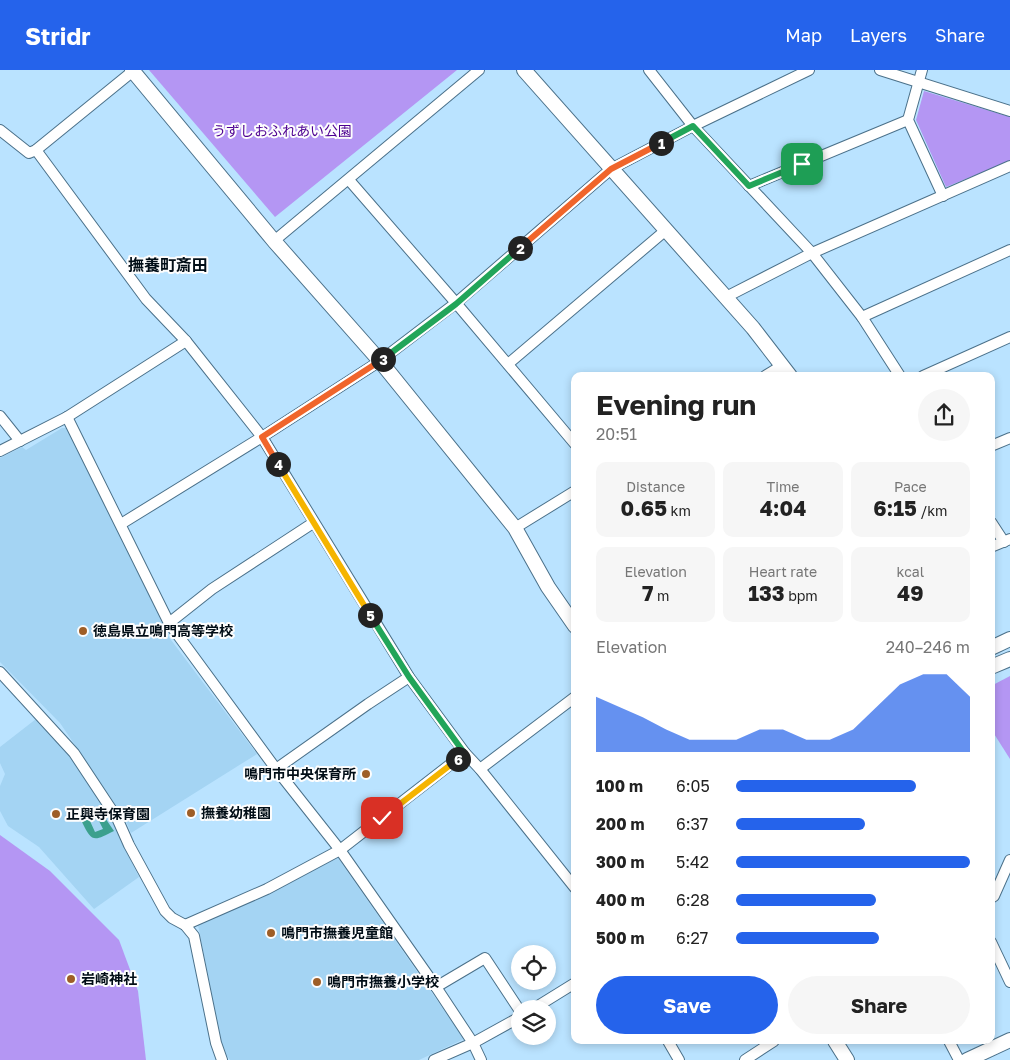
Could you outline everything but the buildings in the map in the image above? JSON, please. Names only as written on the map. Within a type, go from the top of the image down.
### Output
[{"type":"street","points":[[274,241],[479,70]]},
{"type":"street","points":[[524,70],[726,296],[786,371]]},
{"type":"street","points":[[649,70],[693,126],[812,253],[862,317],[897,372]]},
{"type":"street","points":[[121,524],[380,361],[456,304],[611,169],[693,126],[809,70]]},
{"type":"street","points":[[880,70],[1010,111]]},
{"type":"street","points":[[922,70],[908,120],[943,196]]},
{"type":"street","points":[[0,130],[29,153],[36,150],[132,71],[274,241],[380,361],[515,528],[548,587],[571,620]]},
{"type":"street","points":[[749,186],[908,120]]},
{"type":"street","points":[[36,150],[146,299],[186,341],[262,437],[409,677],[465,754],[480,769],[571,883]]},
{"type":"street","points":[[726,296],[812,253],[1010,166]]},
{"type":"street","points":[[349,180],[571,439]]},
{"type":"street","points":[[508,364],[666,230]]},
{"type":"street","points":[[862,317],[1010,250]]},
{"type":"street","points":[[932,372],[1010,337]]},
{"type":"street","points":[[0,451],[66,417],[186,341]]},
{"type":"street","points":[[0,416],[20,441]]},
{"type":"street","points":[[66,417],[169,623],[276,769],[340,850],[436,987],[473,1043],[481,1060]]},
{"type":"street","points":[[995,444],[1010,438]]},
{"type":"street","points":[[515,528],[571,493]]},
{"type":"street","points":[[169,623],[212,589],[313,523]]},
{"type":"street","points":[[995,526],[1007,540],[995,545]]},
{"type":"street","points":[[995,646],[1010,639]]},
{"type":"street","points":[[995,665],[1010,659]]},
{"type":"street","points":[[0,672],[74,753],[117,818],[129,845],[165,911],[172,918],[185,925],[195,940],[216,1043],[222,1060]]},
{"type":"street","points":[[276,769],[409,677]]},
{"type":"street","points":[[480,769],[571,700]]},
{"type":"street","points":[[185,925],[267,889],[340,850],[465,754]]},
{"type":"street","points":[[995,889],[1010,860]]},
{"type":"street","points":[[995,948],[1007,968],[1010,982]]},
{"type":"street","points":[[436,987],[485,958],[513,1000]]},
{"type":"street","points":[[548,1000],[571,985]]},
{"type":"street","points":[[434,1060],[473,1043],[511,1022]]},
{"type":"street","points":[[967,1060],[1010,1040]]},
{"type":"street","points":[[670,1044],[679,1060]]},
{"type":"street","points":[[745,1060],[769,1044]]},
{"type":"street","points":[[837,1044],[847,1060]]},
{"type":"street","points":[[951,1044],[959,1060]]},
{"type":"shaded area","name":"徳島県立鳴門高等学校","points":[[62,428],[68,428],[167,630],[165,632],[257,754],[131,833],[125,819],[60,723],[0,662],[0,458],[22,447],[26,450]]},
{"type":"shaded area","name":"正興寺保育園","points":[[36,719],[72,758],[112,818],[119,837],[139,877],[94,909],[39,847],[8,826],[0,811],[0,786],[5,774],[0,763],[0,747]]},
{"type":"shaded area","points":[[101,812],[114,831],[102,837],[94,838],[88,834],[82,822]],"holes":[[[97,817],[103,829],[95,832],[90,821]]]},
{"type":"shaded area","name":"鳴門市撫養小学校","points":[[338,858],[464,1039],[419,1060],[230,1060],[223,1051],[198,925]]},
{"type":"green space","name":"うずしおふれあい公園","points":[[149,70],[457,70],[275,217]]},
{"type":"green space","points":[[924,91],[1010,117],[1010,161],[946,187],[916,120]]},
{"type":"green space","points":[[1010,676],[1010,759],[995,735],[995,684]]},
{"type":"green space","points":[[0,835],[50,871],[119,940],[138,991],[146,1060],[0,1060]]},
{"type":"place","name":"徳島県立鳴門高等学校","points":[[83,631]]},
{"type":"place","name":"鳴門市中央保育所","points":[[366,774]]},
{"type":"place","name":"撫養幼稚園","points":[[191,813]]},
{"type":"place","name":"正興寺保育園","points":[[56,814]]},
{"type":"place","name":"鳴門市撫養児童館","points":[[271,933]]},
{"type":"place","name":"岩崎神社","points":[[71,979]]},
{"type":"place","name":"鳴門市撫養小学校","points":[[317,982]]},
{"type":"district","name":"撫養町斎田","points":[[168,265]]},
{"type":"route","points":[[382,818],[465,754],[409,677],[262,437],[380,361],[456,304],[611,169],[693,126],[749,186],[802,164]]}]
